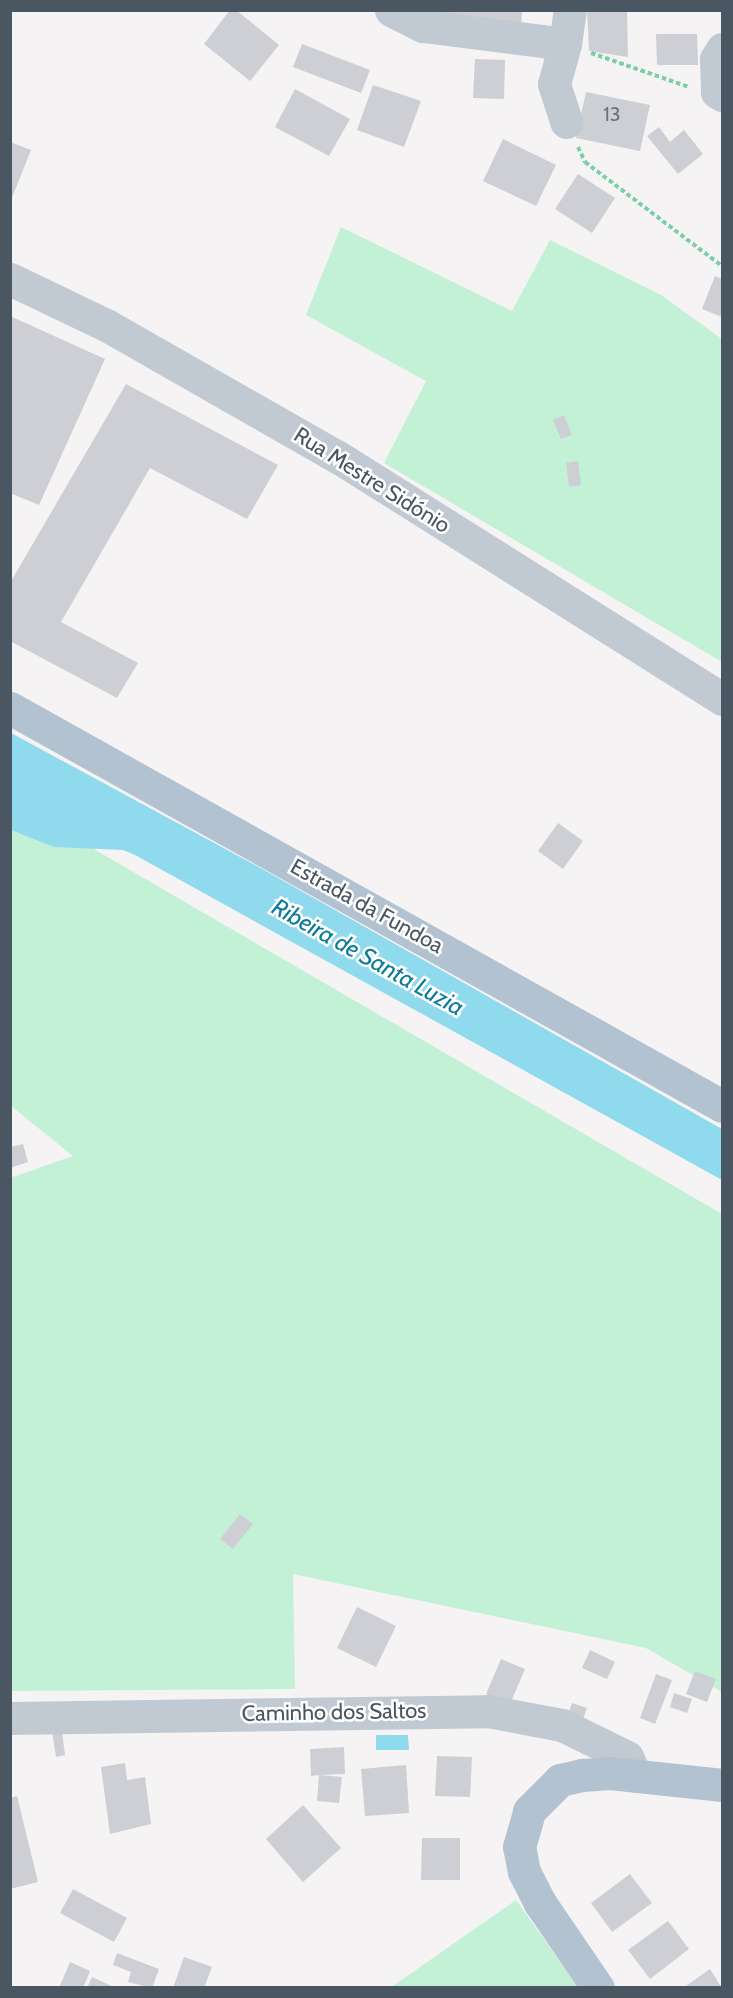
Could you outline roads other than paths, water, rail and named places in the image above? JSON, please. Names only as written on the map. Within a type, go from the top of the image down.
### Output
[{"type":"main road","name":"Estrada da Fundoa","points":[[10,708],[723,1106]]},
{"type":"main road","points":[[598,1988],[540,1903],[524,1872],[519,1847],[529,1811],[560,1780],[610,1773],[723,1785]]},
{"type":"street","points":[[391,10],[423,26],[565,44]]},
{"type":"street","points":[[566,122],[554,84],[565,44],[570,10]]},
{"type":"street","points":[[720,93],[716,59],[723,49]]},
{"type":"street","name":"Rua Mestre Sidónio","points":[[10,279],[108,326],[338,457],[723,699]]},
{"type":"street","name":"Caminho dos Saltos","points":[[10,1718],[488,1711],[531,1716],[571,1729],[627,1758],[636,1776]]},
{"type":"water","name":"Ribeira de Santa Luzia","points":[[11,733],[266,871],[722,1129],[722,1180],[135,855],[123,850],[54,847],[11,830]]},
{"type":"water","points":[[376,1735],[408,1735],[409,1750],[376,1750]]}]
